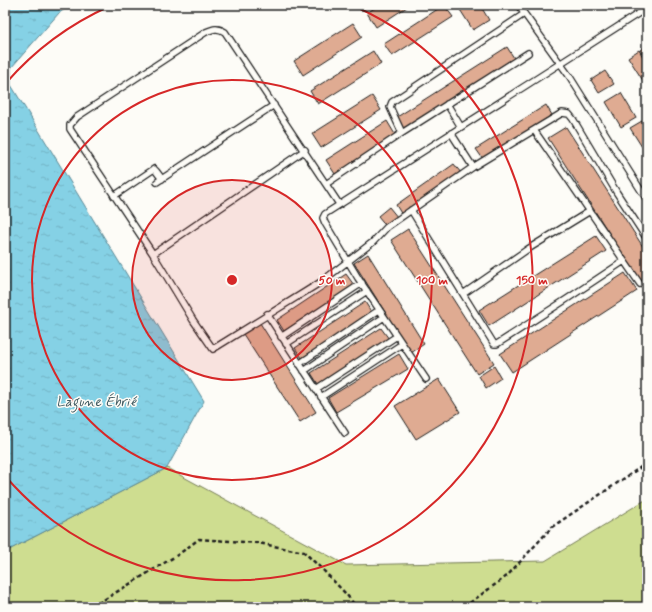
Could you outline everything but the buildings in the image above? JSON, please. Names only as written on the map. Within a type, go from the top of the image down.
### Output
[{"type":"lane","points":[[518,5],[570,77],[647,200]]},
{"type":"lane","points":[[426,379],[348,261],[325,223],[323,218],[325,214],[647,8]]},
{"type":"lane","points":[[402,133],[390,107],[392,102],[524,14]]},
{"type":"lane","points":[[340,204],[225,32],[221,29],[214,29],[206,32],[77,117],[70,125],[70,129],[153,254],[193,320],[213,349],[267,314],[321,282],[376,239],[387,227],[473,167],[562,113],[568,114],[573,119],[617,193],[647,239]]},
{"type":"lane","points":[[326,184],[402,133],[528,53]]},
{"type":"lane","points":[[447,104],[461,127]]},
{"type":"lane","points":[[114,196],[154,169],[160,181],[274,105]]},
{"type":"lane","points":[[534,130],[640,284]]},
{"type":"lane","points":[[452,133],[473,167]]},
{"type":"lane","points":[[153,254],[305,150]]},
{"type":"lane","points":[[411,210],[494,344],[497,344],[624,261]]},
{"type":"lane","points":[[463,294],[528,249],[590,211]]},
{"type":"lane","points":[[281,337],[362,283]]},
{"type":"lane","points":[[286,344],[367,291]]},
{"type":"lane","points":[[299,364],[379,310]]},
{"type":"lane","points":[[267,314],[345,433]]},
{"type":"lane","points":[[304,371],[384,317]]},
{"type":"lane","points":[[316,389],[397,336]]},
{"type":"lane","points":[[321,397],[402,344]]},
{"type":"path","points":[[464,607],[507,576],[552,527],[647,463]]},
{"type":"path","points":[[92,607],[179,554],[199,539],[258,543],[304,552],[323,570],[356,607]]},
{"type":"green space","points":[[167,468],[346,565],[545,561],[647,499],[647,607],[5,607],[5,552]]},
{"type":"water","name":"Lagune Ébrié","points":[[5,5],[71,5],[59,13],[11,68],[11,85],[204,401],[167,468],[5,552]]}]
